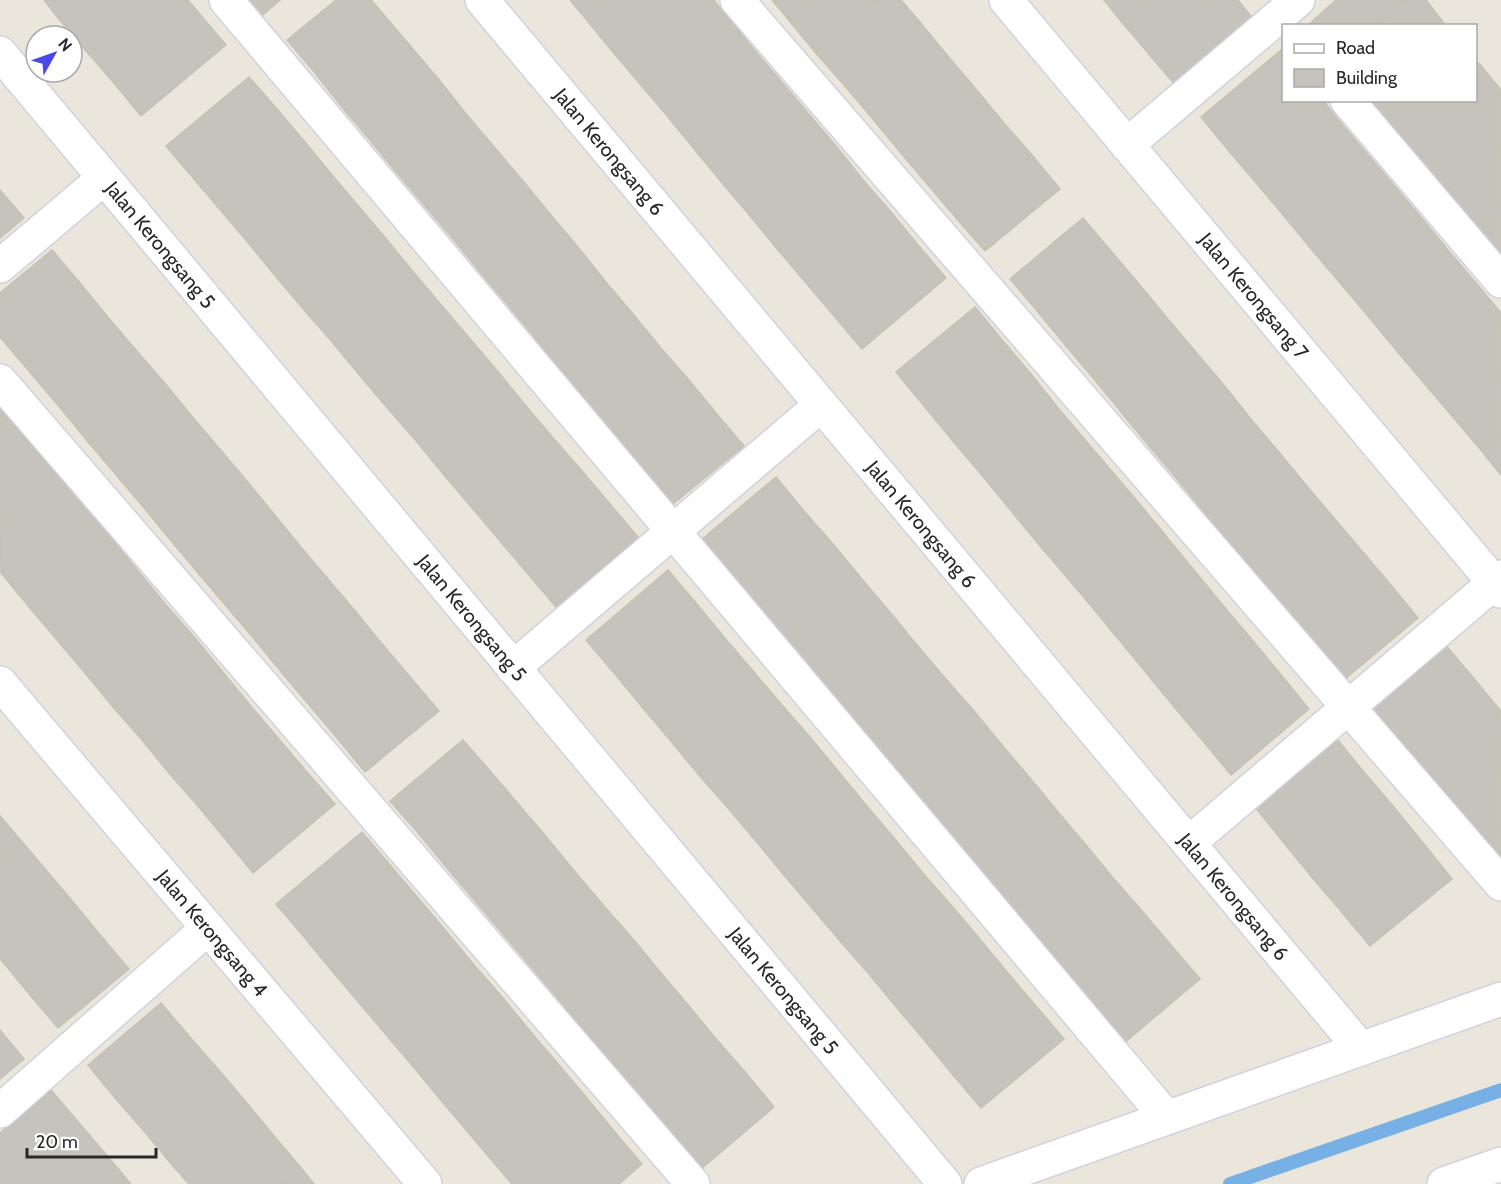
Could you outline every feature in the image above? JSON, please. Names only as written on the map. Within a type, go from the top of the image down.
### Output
[{"type":"street","points":[[226,0],[1167,1118]]},
{"type":"street","name":"Jalan Kerongsang 6","points":[[482,0],[1361,1049]]},
{"type":"street","points":[[737,0],[1501,884]]},
{"type":"street","name":"Jalan Kerongsang 7","points":[[1006,0],[1499,584]]},
{"type":"street","points":[[1127,145],[1280,11]]},
{"type":"street","name":"Jalan Kerongsang 5","points":[[0,53],[945,1184]]},
{"type":"street","points":[[1349,102],[1501,281]]},
{"type":"street","points":[[0,266],[104,178]]},
{"type":"street","points":[[0,381],[693,1184]]},
{"type":"street","points":[[513,668],[822,405]]},
{"type":"street","points":[[1188,843],[1348,707],[1499,584]]},
{"type":"street","name":"Jalan Kerongsang 4","points":[[0,683],[425,1184]]},
{"type":"street","points":[[0,1111],[208,928]]},
{"type":"street","points":[[981,1184],[1501,999]]},
{"type":"street","points":[[1444,1184],[1501,1164]]},
{"type":"building","points":[[44,0],[79,0],[58,18]]},
{"type":"building","points":[[79,0],[146,0],[86,51],[84,49],[84,24],[63,24],[58,18]]},
{"type":"building","points":[[146,0],[188,0],[198,12],[114,83],[86,51]]},
{"type":"building","points":[[242,0],[280,0],[258,19]]},
{"type":"building","points":[[336,0],[371,0],[384,15],[315,73],[287,40]]},
{"type":"building","points":[[570,0],[606,0],[585,18]]},
{"type":"building","points":[[606,0],[673,0],[612,51],[585,18]]},
{"type":"building","points":[[673,0],[714,0],[724,13],[640,84],[612,51]]},
{"type":"building","points":[[772,0],[809,0],[787,18]]},
{"type":"building","points":[[809,0],[876,0],[815,52],[787,18]]},
{"type":"building","points":[[876,0],[901,0],[919,21],[844,85],[815,52]]},
{"type":"building","points":[[1104,0],[1144,0],[1120,20]]},
{"type":"building","points":[[1144,0],[1211,0],[1148,53],[1120,20]]},
{"type":"building","points":[[1211,0],[1238,0],[1254,20],[1176,86],[1148,53]]},
{"type":"building","points":[[1336,0],[1405,0],[1376,24],[1309,24]]},
{"type":"building","points":[[1405,0],[1426,0],[1444,23],[1443,24],[1376,24]]},
{"type":"building","points":[[198,12],[226,45],[141,116],[114,83]]},
{"type":"building","points":[[724,13],[752,47],[668,117],[640,84]]},
{"type":"building","points":[[384,15],[412,48],[342,107],[315,73]]},
{"type":"building","points":[[919,21],[947,55],[872,118],[844,85]]},
{"type":"building","points":[[752,47],[780,80],[695,150],[668,117]]},
{"type":"building","points":[[412,48],[440,81],[370,140],[342,107]]},
{"type":"building","points":[[1281,50],[1282,102],[1285,102],[1228,150],[1201,117]]},
{"type":"building","points":[[947,55],[975,88],[900,152],[872,118]]},
{"type":"building","points":[[1477,61],[1501,90],[1419,159],[1390,125],[1418,102],[1477,102]]},
{"type":"building","points":[[249,77],[277,109],[194,179],[166,146]]},
{"type":"building","points":[[780,80],[808,113],[723,184],[695,150]]},
{"type":"building","points":[[440,81],[467,115],[397,173],[370,140]]},
{"type":"building","points":[[975,88],[1003,122],[928,185],[900,152]]},
{"type":"building","points":[[1501,90],[1501,147],[1446,192],[1419,159]]},
{"type":"building","points":[[1285,102],[1325,102],[1336,117],[1257,184],[1228,150]]},
{"type":"building","points":[[1372,102],[1418,102],[1390,125]]},
{"type":"building","points":[[277,109],[305,142],[222,212],[194,179]]},
{"type":"building","points":[[808,113],[836,146],[751,217],[723,184]]},
{"type":"building","points":[[467,115],[495,148],[425,206],[397,173]]},
{"type":"building","points":[[1336,117],[1364,150],[1284,216],[1257,184]]},
{"type":"building","points":[[1003,122],[1032,155],[956,218],[928,185]]},
{"type":"building","points":[[305,142],[332,175],[250,245],[222,212]]},
{"type":"building","points":[[836,146],[863,180],[778,250],[751,217]]},
{"type":"building","points":[[1501,147],[1501,203],[1474,226],[1446,192]]},
{"type":"building","points":[[495,148],[523,181],[453,239],[425,206]]},
{"type":"building","points":[[1364,150],[1392,183],[1312,250],[1284,216]]},
{"type":"building","points":[[1032,155],[1060,189],[985,251],[956,218]]},
{"type":"building","points":[[332,175],[360,208],[277,278],[250,245]]},
{"type":"building","points":[[863,180],[891,212],[806,283],[778,250]]},
{"type":"building","points":[[523,181],[550,214],[480,272],[453,239]]},
{"type":"building","points":[[1392,183],[1420,216],[1340,283],[1312,250]]},
{"type":"building","points":[[0,190],[24,218],[0,238]]},
{"type":"building","points":[[1501,203],[1501,258],[1474,226]]},
{"type":"building","points":[[360,208],[388,241],[305,311],[277,278]]},
{"type":"building","points":[[891,212],[918,245],[834,316],[806,283]]},
{"type":"building","points":[[550,214],[578,247],[508,305],[480,272]]},
{"type":"building","points":[[1420,216],[1448,250],[1368,316],[1340,283]]},
{"type":"building","points":[[1083,218],[1111,251],[1038,312],[1010,279]]},
{"type":"building","points":[[388,241],[415,274],[333,343],[305,311]]},
{"type":"building","points":[[918,245],[946,278],[862,349],[834,316]]},
{"type":"building","points":[[578,247],[605,281],[536,339],[508,305]]},
{"type":"building","points":[[52,250],[80,283],[6,344],[0,337],[0,293]]},
{"type":"building","points":[[1448,250],[1476,283],[1396,350],[1368,316]]},
{"type":"building","points":[[1111,251],[1139,284],[1066,346],[1038,312]]},
{"type":"building","points":[[415,274],[443,307],[361,377],[333,343]]},
{"type":"building","points":[[605,281],[633,314],[563,372],[536,339]]},
{"type":"building","points":[[80,283],[107,316],[34,377],[6,344]]},
{"type":"building","points":[[1476,283],[1501,313],[1501,318],[1424,383],[1396,350]]},
{"type":"building","points":[[1139,284],[1167,318],[1094,379],[1066,346]]},
{"type":"building","points":[[443,307],[471,340],[389,410],[361,377]]},
{"type":"building","points":[[975,307],[1003,341],[924,406],[896,372]]},
{"type":"building","points":[[633,314],[660,347],[591,405],[563,372]]},
{"type":"building","points":[[107,316],[135,349],[62,410],[34,377]]},
{"type":"building","points":[[1167,318],[1195,351],[1121,412],[1094,379]]},
{"type":"building","points":[[1501,318],[1501,375],[1452,416],[1424,383]]},
{"type":"building","points":[[471,340],[499,373],[417,442],[389,410]]},
{"type":"building","points":[[1003,341],[1031,374],[952,440],[924,406]]},
{"type":"building","points":[[660,347],[689,380],[618,438],[591,405]]},
{"type":"building","points":[[135,349],[163,381],[89,443],[62,410]]},
{"type":"building","points":[[1195,351],[1223,384],[1149,446],[1121,412]]},
{"type":"building","points":[[499,373],[526,406],[444,475],[417,442]]},
{"type":"building","points":[[1031,374],[1058,408],[980,473],[952,440]]},
{"type":"building","points":[[1501,375],[1501,432],[1480,449],[1452,416]]},
{"type":"building","points":[[689,380],[716,413],[646,471],[618,438]]},
{"type":"building","points":[[163,381],[190,414],[117,476],[89,443]]},
{"type":"building","points":[[1223,384],[1250,418],[1177,479],[1149,446]]},
{"type":"building","points":[[526,406],[554,439],[472,508],[444,475]]},
{"type":"building","points":[[0,408],[26,439],[0,461]]},
{"type":"building","points":[[1058,408],[1086,441],[1008,507],[980,473]]},
{"type":"building","points":[[716,413],[744,446],[673,504],[646,471]]},
{"type":"building","points":[[190,414],[218,447],[145,509],[117,476]]},
{"type":"building","points":[[1250,418],[1278,451],[1205,513],[1177,479]]},
{"type":"building","points":[[1501,432],[1501,475],[1480,449]]},
{"type":"building","points":[[26,439],[54,472],[0,518],[0,461]]},
{"type":"building","points":[[554,439],[582,471],[500,541],[472,508]]},
{"type":"building","points":[[1086,441],[1115,475],[1035,540],[1008,507]]},
{"type":"building","points":[[218,447],[246,480],[172,542],[145,509]]},
{"type":"building","points":[[1278,451],[1306,485],[1233,546],[1205,513]]},
{"type":"building","points":[[582,471],[610,504],[528,574],[500,541]]},
{"type":"building","points":[[54,472],[82,505],[1,573],[0,518]]},
{"type":"building","points":[[1115,475],[1143,508],[1064,574],[1035,540]]},
{"type":"building","points":[[776,477],[804,511],[723,579],[695,545]]},
{"type":"building","points":[[246,480],[273,513],[199,574],[172,542]]},
{"type":"building","points":[[1306,485],[1334,518],[1261,579],[1233,546]]},
{"type":"building","points":[[610,504],[638,537],[556,607],[528,574]]},
{"type":"building","points":[[82,505],[111,538],[29,607],[1,573]]},
{"type":"building","points":[[1143,508],[1170,541],[1092,607],[1064,574]]},
{"type":"building","points":[[804,511],[833,544],[751,612],[723,579]]},
{"type":"building","points":[[273,513],[300,546],[227,607],[199,574]]},
{"type":"building","points":[[1334,518],[1362,551],[1289,613],[1261,579]]},
{"type":"building","points":[[111,538],[139,572],[57,640],[29,607]]},
{"type":"building","points":[[1170,541],[1198,575],[1120,641],[1092,607]]},
{"type":"building","points":[[833,544],[861,578],[779,646],[751,612]]},
{"type":"building","points":[[300,546],[328,579],[255,640],[227,607]]},
{"type":"building","points":[[1362,551],[1390,584],[1316,646],[1289,613]]},
{"type":"building","points":[[668,570],[696,603],[614,673],[586,640]]},
{"type":"building","points":[[139,572],[166,605],[85,673],[57,640]]},
{"type":"building","points":[[1198,575],[1226,609],[1148,675],[1120,641]]},
{"type":"building","points":[[861,578],[889,611],[807,679],[779,646]]},
{"type":"building","points":[[328,579],[356,612],[282,673],[255,640]]},
{"type":"building","points":[[1390,584],[1418,618],[1345,679],[1316,646]]},
{"type":"building","points":[[696,603],[724,637],[642,707],[614,673]]},
{"type":"building","points":[[166,605],[195,638],[113,707],[85,673]]},
{"type":"building","points":[[1226,609],[1254,642],[1175,708],[1148,675]]},
{"type":"building","points":[[889,611],[917,645],[836,712],[807,679]]},
{"type":"building","points":[[356,612],[383,645],[310,706],[282,673]]},
{"type":"building","points":[[724,637],[753,671],[670,740],[642,707]]},
{"type":"building","points":[[195,638],[222,671],[142,740],[113,707]]},
{"type":"building","points":[[1442,641],[1471,675],[1393,740],[1365,706]]},
{"type":"building","points":[[1254,642],[1282,676],[1203,741],[1175,708]]},
{"type":"building","points":[[383,645],[411,678],[338,739],[310,706]]},
{"type":"building","points":[[917,645],[945,678],[864,746],[836,712]]},
{"type":"building","points":[[222,671],[250,705],[169,773],[142,740]]},
{"type":"building","points":[[753,671],[781,704],[698,774],[670,740]]},
{"type":"building","points":[[1471,675],[1500,710],[1422,775],[1393,740]]},
{"type":"building","points":[[1282,676],[1309,709],[1231,775],[1203,741]]},
{"type":"building","points":[[411,678],[439,711],[365,772],[338,739]]},
{"type":"building","points":[[945,678],[974,711],[892,779],[864,746]]},
{"type":"building","points":[[781,704],[810,737],[727,807],[698,774]]},
{"type":"building","points":[[250,705],[278,738],[198,806],[169,773]]},
{"type":"building","points":[[1500,710],[1501,767],[1451,809],[1422,775]]},
{"type":"building","points":[[974,711],[1002,745],[920,813],[892,779]]},
{"type":"building","points":[[1333,734],[1363,771],[1280,838],[1251,802]]},
{"type":"building","points":[[810,737],[838,771],[755,840],[727,807]]},
{"type":"building","points":[[278,738],[306,771],[226,840],[198,806]]},
{"type":"building","points":[[463,740],[491,772],[419,834],[390,801]]},
{"type":"building","points":[[1002,745],[1030,778],[949,847],[920,813]]},
{"type":"building","points":[[1501,767],[1501,826],[1480,844],[1451,809]]},
{"type":"building","points":[[306,771],[335,804],[253,873],[226,840]]},
{"type":"building","points":[[838,771],[866,805],[783,874],[755,840]]},
{"type":"building","points":[[1363,771],[1393,806],[1310,875],[1280,838]]},
{"type":"building","points":[[491,772],[520,806],[447,868],[419,834]]},
{"type":"building","points":[[1030,778],[1058,812],[978,880],[949,847]]},
{"type":"building","points":[[866,805],[894,838],[812,908],[783,874]]},
{"type":"building","points":[[520,806],[548,839],[475,901],[447,868]]},
{"type":"building","points":[[1393,806],[1423,843],[1340,910],[1310,875]]},
{"type":"building","points":[[1058,812],[1086,845],[1006,914],[978,880]]},
{"type":"building","points":[[0,816],[18,837],[0,852]]},
{"type":"building","points":[[1501,826],[1501,869],[1480,844]]},
{"type":"building","points":[[362,832],[390,865],[304,937],[276,904]]},
{"type":"building","points":[[18,837],[46,870],[0,908],[0,852]]},
{"type":"building","points":[[894,838],[922,872],[840,941],[812,908]]},
{"type":"building","points":[[548,839],[576,873],[503,934],[475,901]]},
{"type":"building","points":[[1423,843],[1452,879],[1370,946],[1340,910]]},
{"type":"building","points":[[1086,845],[1114,879],[1034,947],[1006,914]]},
{"type":"building","points":[[390,865],[418,898],[332,971],[304,937]]},
{"type":"building","points":[[46,870],[74,903],[3,962],[0,959],[0,908]]},
{"type":"building","points":[[922,872],[951,905],[869,974],[840,941]]},
{"type":"building","points":[[576,873],[604,906],[532,968],[503,934]]},
{"type":"building","points":[[1114,879],[1143,912],[1062,981],[1034,947]]},
{"type":"building","points":[[418,898],[446,931],[360,1004],[332,971]]},
{"type":"building","points":[[74,903],[101,936],[30,995],[3,962]]},
{"type":"building","points":[[951,905],[979,938],[897,1008],[869,974]]},
{"type":"building","points":[[604,906],[633,939],[560,1001],[532,968]]},
{"type":"building","points":[[1143,912],[1171,945],[1090,1014],[1062,981]]},
{"type":"building","points":[[446,931],[474,965],[388,1037],[360,1004]]},
{"type":"building","points":[[101,936],[129,969],[58,1028],[30,995]]},
{"type":"building","points":[[979,938],[1007,972],[925,1041],[897,1008]]},
{"type":"building","points":[[633,939],[661,973],[588,1035],[560,1001]]},
{"type":"building","points":[[1171,945],[1200,979],[1118,1048],[1090,1014]]},
{"type":"building","points":[[474,965],[503,998],[416,1070],[388,1037]]},
{"type":"building","points":[[1007,972],[1036,1006],[953,1075],[925,1041]]},
{"type":"building","points":[[661,973],[689,1006],[617,1068],[588,1035]]},
{"type":"building","points":[[503,998],[530,1031],[444,1104],[416,1070]]},
{"type":"building","points":[[161,1003],[189,1036],[115,1098],[88,1065]]},
{"type":"building","points":[[689,1006],[717,1040],[645,1102],[617,1068]]},
{"type":"building","points":[[1036,1006],[1064,1039],[981,1108],[953,1075]]},
{"type":"building","points":[[0,1030],[24,1059],[0,1079]]},
{"type":"building","points":[[530,1031],[558,1064],[472,1137],[444,1104]]},
{"type":"building","points":[[189,1036],[218,1069],[144,1131],[115,1098]]},
{"type":"building","points":[[717,1040],[746,1073],[673,1135],[645,1102]]},
{"type":"building","points":[[558,1064],[586,1097],[500,1170],[472,1137]]},
{"type":"building","points":[[218,1069],[246,1102],[172,1165],[144,1131]]},
{"type":"building","points":[[746,1073],[774,1107],[701,1169],[673,1135]]},
{"type":"building","points":[[51,1090],[80,1124],[9,1184],[0,1184],[0,1133]]},
{"type":"building","points":[[586,1097],[614,1131],[552,1184],[512,1184],[500,1170]]},
{"type":"building","points":[[246,1102],[274,1136],[216,1184],[189,1184],[172,1165]]},
{"type":"building","points":[[80,1124],[109,1158],[78,1184],[9,1184]]},
{"type":"building","points":[[614,1131],[642,1164],[619,1184],[552,1184]]},
{"type":"building","points":[[274,1136],[302,1169],[284,1184],[216,1184]]},
{"type":"building","points":[[109,1158],[131,1184],[78,1184]]},
{"type":"building","points":[[302,1169],[314,1184],[284,1184]]},
{"type":"waterway","points":[[1230,1184],[1501,1090]]}]
